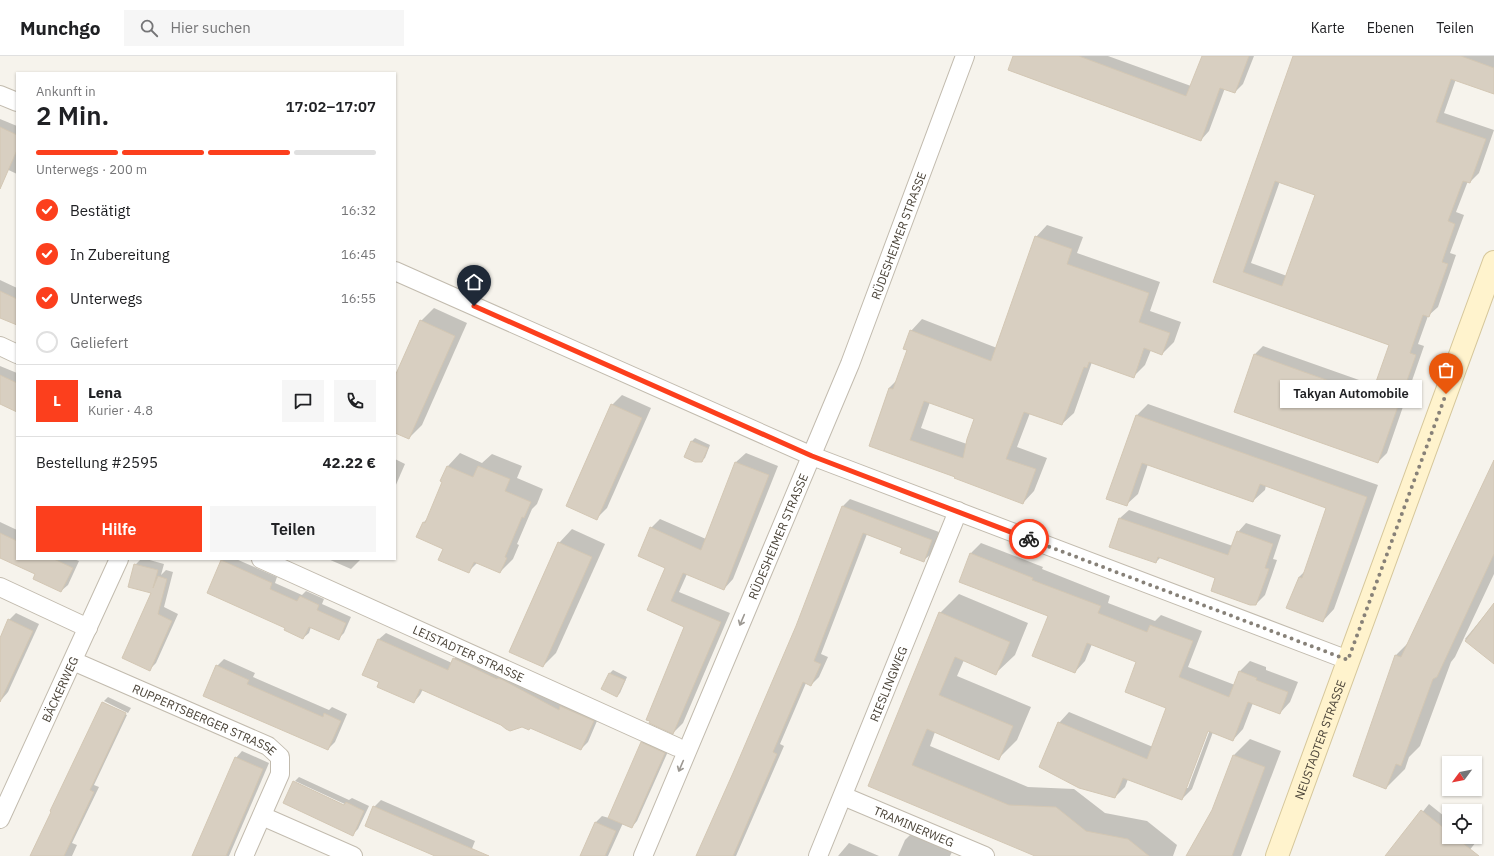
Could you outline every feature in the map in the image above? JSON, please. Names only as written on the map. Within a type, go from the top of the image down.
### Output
[{"type":"main road","name":"NEUSTADTER STRASSE","points":[[1277,856],[1494,262]]},
{"type":"street","name":"RÜDESHEIMER STRASSE","points":[[643,856],[850,364],[966,56]]},
{"type":"street","points":[[0,95],[16,102]]},
{"type":"street","points":[[396,271],[812,456],[1348,660]]},
{"type":"street","points":[[0,346],[16,354]]},
{"type":"street","name":"RIESLINGWEG","points":[[818,856],[958,511]]},
{"type":"street","name":"BÄCKERWEG","points":[[0,819],[119,560]]},
{"type":"street","name":"LEISTADTER STRASSE","points":[[262,560],[677,747]]},
{"type":"street","points":[[0,587],[88,628]]},
{"type":"street","name":"RUPPERTSBERGER STRASSE","points":[[73,661],[268,746],[280,757],[280,774],[244,856]]},
{"type":"street","name":"TRAMINERWEG","points":[[843,796],[984,856]]},
{"type":"street","points":[[262,816],[353,856]]},
{"type":"building","points":[[1013,56],[1079,56],[1186,96],[1202,56],[1249,56],[1235,93],[1220,88],[1201,141],[1008,70]]},
{"type":"building","points":[[1293,56],[1461,56],[1494,68],[1494,94],[1451,79],[1436,122],[1486,139],[1470,183],[1463,181],[1448,221],[1455,224],[1442,262],[1448,264],[1429,317],[1423,315],[1410,353],[1416,355],[1378,463],[1234,412],[1254,354],[1371,396],[1389,345],[1213,282]],"holes":[[[1275,181],[1315,195],[1282,286],[1243,272]]]},
{"type":"building","points":[[0,127],[16,135],[16,152],[0,189]]},
{"type":"building","points":[[1035,236],[1072,249],[1067,264],[1149,293],[1139,322],[1170,333],[1162,355],[1144,348],[1134,378],[1089,362],[1087,368],[1084,367],[1062,425],[1024,412],[1006,459],[1036,469],[1023,504],[954,478],[955,477],[869,446],[889,388],[893,389],[907,350],[903,349],[910,330],[991,361]],"holes":[[[924,401],[974,419],[967,439],[963,458],[910,440]]]},
{"type":"building","points":[[0,291],[16,299],[16,325],[0,318]]},
{"type":"building","points":[[420,320],[455,336],[409,439],[396,433],[396,374]]},
{"type":"building","points":[[0,375],[16,383],[16,412],[0,404]]},
{"type":"building","points":[[611,404],[642,418],[597,520],[566,506]]},
{"type":"building","points":[[1136,415],[1367,497],[1323,622],[1286,608],[1299,577],[1302,578],[1326,508],[1260,484],[1253,502],[1142,463],[1127,506],[1106,499]]},
{"type":"building","points":[[691,441],[708,448],[702,462],[695,462],[684,457]]},
{"type":"building","points":[[1494,460],[1494,554],[1437,677],[1433,679],[1401,766],[1396,764],[1386,789],[1353,776],[1395,655],[1401,657]]},
{"type":"building","points":[[735,462],[769,475],[724,590],[683,573],[671,601],[721,622],[673,734],[649,723],[650,721],[646,720],[684,627],[647,610],[665,568],[638,556],[650,527],[701,550]]},
{"type":"building","points":[[447,466],[473,477],[478,466],[510,479],[505,491],[531,502],[524,518],[522,517],[500,573],[474,562],[469,573],[438,560],[443,549],[416,537],[423,522],[425,523]]},
{"type":"building","points":[[842,506],[932,540],[924,562],[900,553],[902,548],[863,533],[814,661],[821,664],[811,686],[803,682],[773,752],[777,754],[733,856],[696,856],[796,626]]},
{"type":"building","points":[[1119,518],[1228,555],[1237,531],[1273,544],[1265,568],[1269,569],[1256,605],[1250,605],[1211,591],[1215,578],[1158,557],[1156,563],[1109,547]]},
{"type":"building","points":[[0,533],[16,541],[16,560],[56,560],[73,568],[61,592],[33,579],[35,574],[0,558]]},
{"type":"building","points":[[558,542],[592,557],[543,667],[509,652]]},
{"type":"building","points":[[970,553],[1033,578],[1032,580],[1101,606],[1098,613],[1147,632],[1150,625],[1193,641],[1179,677],[1229,697],[1239,671],[1257,678],[1256,680],[1288,692],[1280,714],[1248,702],[1233,741],[1208,731],[1182,800],[1123,778],[1115,798],[1079,788],[1039,767],[1058,722],[1147,759],[1166,708],[1125,692],[1136,662],[1087,643],[1075,673],[1032,656],[1048,616],[959,582]]},
{"type":"building","points":[[221,560],[272,583],[270,589],[297,601],[300,596],[319,605],[317,610],[346,623],[339,640],[309,627],[303,639],[284,630],[285,628],[207,593]]},
{"type":"building","points":[[134,564],[158,570],[153,588],[158,576],[167,579],[158,614],[172,621],[150,671],[122,658],[151,593],[128,587]]},
{"type":"building","points":[[1494,603],[1494,664],[1465,641]]},
{"type":"building","points":[[939,612],[1010,642],[996,675],[955,657],[939,695],[1013,726],[999,760],[927,729],[912,765],[1009,805],[1056,807],[1086,831],[1128,839],[1149,856],[1035,856],[868,786]]},
{"type":"building","points":[[8,619],[33,631],[0,702],[0,638]]},
{"type":"building","points":[[378,639],[448,670],[453,658],[497,679],[503,680],[559,710],[560,706],[594,721],[581,750],[530,728],[529,730],[522,727],[510,731],[501,725],[420,689],[414,703],[377,687],[379,682],[362,675]]},
{"type":"building","points":[[216,665],[249,680],[247,684],[323,717],[324,713],[341,721],[328,750],[203,696]]},
{"type":"building","points":[[609,673],[625,680],[617,697],[601,689]]},
{"type":"building","points":[[102,702],[126,713],[90,790],[94,792],[64,856],[30,856],[51,812],[50,811]]},
{"type":"building","points":[[641,742],[665,753],[632,828],[608,818]]},
{"type":"building","points":[[1233,755],[1265,767],[1232,856],[1186,856],[1212,810]]},
{"type":"building","points":[[235,757],[263,769],[226,856],[192,856]]},
{"type":"building","points":[[293,781],[344,805],[346,802],[364,811],[353,836],[283,803]]},
{"type":"building","points":[[373,806],[489,856],[435,856],[365,826]]},
{"type":"building","points":[[1421,810],[1442,826],[1442,844],[1464,844],[1479,856],[1385,856]]},
{"type":"building","points":[[595,822],[616,831],[605,856],[580,856]]},
{"type":"way so far","points":[[1029,539],[1348,660],[1446,394]]},
{"type":"place","name":"Takyan Automobile","points":[[1446,394]]},
{"type":"route","points":[[474,306],[812,456],[1029,539]]}]
